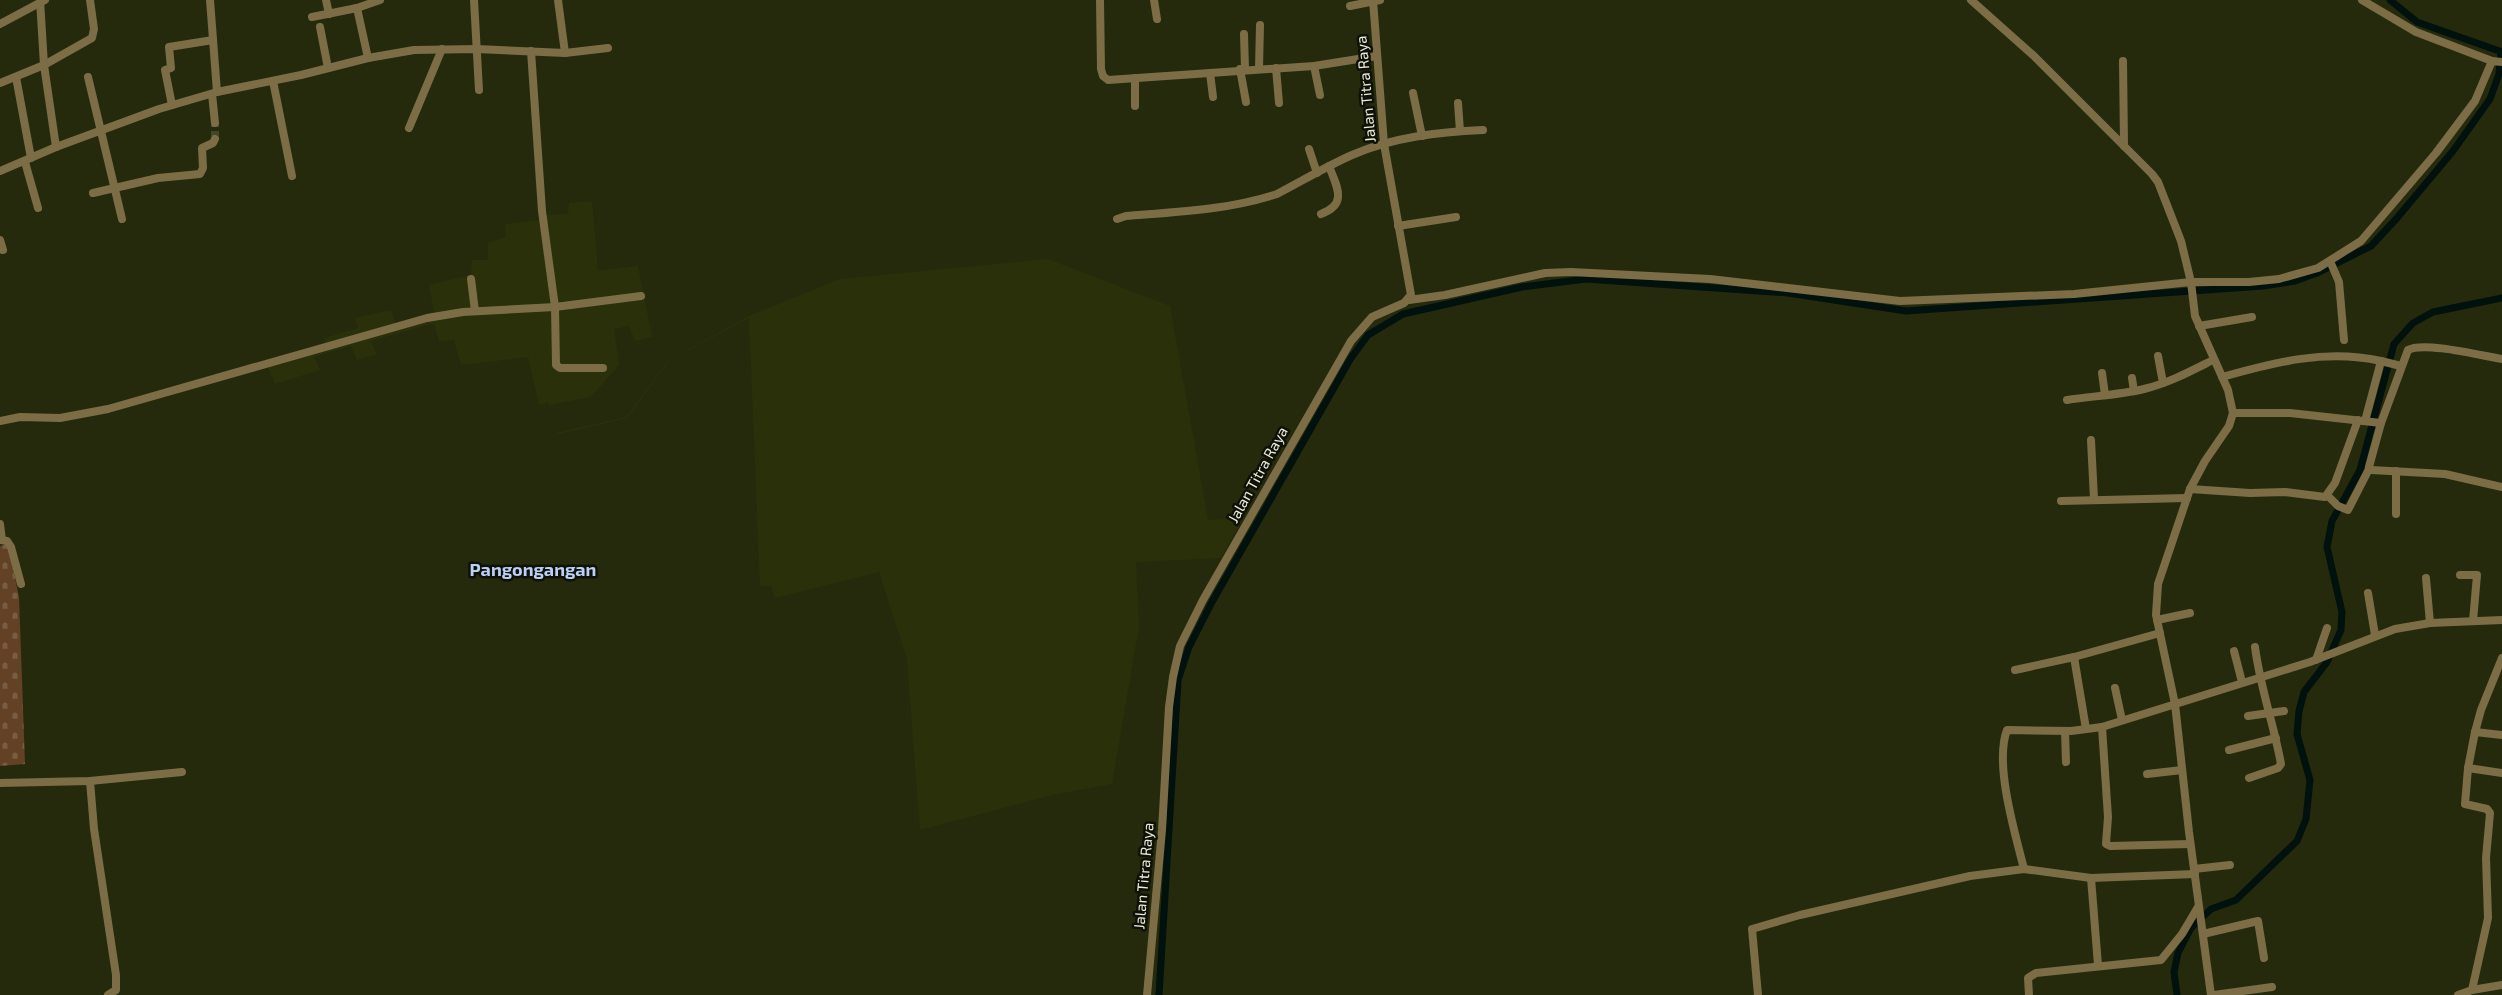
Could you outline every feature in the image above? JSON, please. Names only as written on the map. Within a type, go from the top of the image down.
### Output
[{"type":"street","points":[[0,83],[44,65],[92,38],[94,29],[90,0]]},
{"type":"street","points":[[210,0],[215,123]]},
{"type":"street","points":[[326,0],[329,14]]},
{"type":"street","points":[[312,17],[357,8],[380,0]]},
{"type":"street","points":[[474,0],[479,90]]},
{"type":"street","points":[[558,0],[565,53]]},
{"type":"street","points":[[1100,0],[1102,73],[1108,80],[1243,69],[1314,66],[1377,56]]},
{"type":"street","points":[[1154,0],[1157,19]]},
{"type":"street","name":"Jalan Titra Raya","points":[[1147,995],[1162,830],[1170,700],[1173,677],[1182,641],[1203,600],[1352,341],[1372,317],[1409,300],[1411,287],[1384,144],[1373,0]]},
{"type":"street","points":[[1350,6],[1380,0]]},
{"type":"street","points":[[1971,0],[2034,56],[2158,182],[2181,241],[2199,326],[2228,390],[2233,413],[2229,426],[2205,461],[2190,489],[2158,584],[2158,620],[2175,704],[2198,908],[2212,995],[2272,987]]},
{"type":"street","points":[[1409,300],[1445,295],[1545,274],[1571,272],[1710,279],[1804,288],[1900,301],[2074,294],[2191,284],[2249,282],[2279,279],[2318,268],[2333,266],[2361,241],[2436,153],[2475,101],[2498,62],[2416,32],[2362,0]]},
{"type":"street","points":[[0,24],[41,1],[44,65],[56,147]]},
{"type":"street","points":[[357,8],[368,58]]},
{"type":"street","points":[[320,26],[328,68]]},
{"type":"street","points":[[1260,26],[1260,69]]},
{"type":"street","points":[[1244,34],[1243,69],[1246,102]]},
{"type":"street","points":[[172,105],[165,70],[172,68],[169,47],[213,40]]},
{"type":"street","points":[[0,171],[56,147],[172,105],[215,93],[368,58],[414,50],[477,49],[565,53],[608,48]]},
{"type":"street","points":[[409,128],[442,49]]},
{"type":"street","points":[[531,51],[542,211],[555,307],[557,367],[604,368]]},
{"type":"street","points":[[2123,61],[2124,146]]},
{"type":"street","points":[[1314,66],[1320,95]]},
{"type":"street","points":[[1276,68],[1279,103]]},
{"type":"street","points":[[1210,73],[1213,97]]},
{"type":"street","points":[[88,76],[122,219]]},
{"type":"street","points":[[16,77],[28,160],[38,208]]},
{"type":"street","points":[[1135,78],[1135,106]]},
{"type":"street","points":[[273,81],[292,176]]},
{"type":"street","points":[[1412,93],[1422,136]]},
{"type":"street","points":[[1458,103],[1460,131]]},
{"type":"street","points":[[1117,219],[1126,216],[1206,210],[1265,198],[1278,194],[1330,166],[1384,144],[1422,136],[1483,130]]},
{"type":"street","points":[[93,193],[158,178],[200,174],[202,168],[202,148],[213,143],[214,139]]},
{"type":"street","points":[[1309,149],[1317,173]]},
{"type":"street","points":[[1321,214],[1334,208],[1338,197],[1330,166]]},
{"type":"street","points":[[1398,226],[1456,217]]},
{"type":"street","points":[[0,240],[3,250]]},
{"type":"street","points":[[2333,266],[2340,282],[2344,340]]},
{"type":"street","points":[[471,279],[475,311]]},
{"type":"street","points":[[0,421],[20,417],[60,418],[94,412],[427,318],[475,311],[555,307],[641,296]]},
{"type":"street","points":[[2199,326],[2252,317]]},
{"type":"street","points":[[2328,496],[2370,421],[2398,365],[2408,350],[2416,347],[2502,359]]},
{"type":"street","points":[[2158,356],[2163,383]]},
{"type":"street","points":[[2222,377],[2270,363],[2315,356],[2362,357],[2398,365]]},
{"type":"street","points":[[2067,400],[2134,391],[2163,383],[2213,360]]},
{"type":"street","points":[[2190,489],[2328,496],[2341,508],[2349,509],[2369,469],[2370,421],[2383,362]]},
{"type":"street","points":[[2102,372],[2105,395]]},
{"type":"street","points":[[2132,378],[2134,391]]},
{"type":"street","points":[[2233,413],[2290,413],[2370,421]]},
{"type":"street","points":[[2091,440],[2094,500]]},
{"type":"street","points":[[2369,469],[2445,474],[2502,487]]},
{"type":"street","points":[[2396,471],[2396,514]]},
{"type":"street","points":[[2061,501],[2187,498]]},
{"type":"street","points":[[0,524],[1,540],[7,541],[11,547],[21,584]]},
{"type":"street","points":[[2460,575],[2477,575],[2473,622]]},
{"type":"street","points":[[2426,578],[2430,624]]},
{"type":"street","points":[[2368,593],[2375,635]]},
{"type":"street","points":[[2158,620],[2190,613]]},
{"type":"street","points":[[2024,869],[2005,781],[2007,730],[2065,731],[2102,727],[2316,660],[2375,635],[2411,625],[2502,620]]},
{"type":"street","points":[[2316,660],[2327,628]]},
{"type":"street","points":[[2015,670],[2074,657],[2160,633]]},
{"type":"street","points":[[2249,778],[2280,767],[2270,712],[2259,677],[2255,647]]},
{"type":"street","points":[[2234,651],[2242,682]]},
{"type":"street","points":[[2074,657],[2086,729]]},
{"type":"street","points":[[2472,990],[2488,918],[2486,858],[2491,818],[2487,809],[2465,804],[2468,768],[2481,710],[2502,658]]},
{"type":"street","points":[[2115,688],[2122,720]]},
{"type":"street","points":[[2248,716],[2284,710]]},
{"type":"street","points":[[2102,727],[2108,817],[2106,844],[2110,846],[2190,844]]},
{"type":"street","points":[[2065,731],[2066,762]]},
{"type":"street","points":[[2475,732],[2502,735]]},
{"type":"street","points":[[2229,750],[2276,738]]},
{"type":"street","points":[[2468,768],[2502,772]]},
{"type":"street","points":[[2147,774],[2182,770]]},
{"type":"street","points":[[0,783],[90,781],[182,772]]},
{"type":"street","points":[[90,781],[94,829],[116,975],[116,990],[108,995]]},
{"type":"street","points":[[1758,995],[1752,929],[1800,915],[1970,876],[2024,869],[2090,878],[2194,871],[2230,865]]},
{"type":"street","points":[[2090,878],[2098,966]]},
{"type":"street","points":[[2029,995],[2028,978],[2031,974],[2161,960],[2182,934],[2198,908]]},
{"type":"street","points":[[2202,931],[2258,921],[2264,958]]},
{"type":"street","points":[[2458,995],[2472,990],[2502,985]]},
{"type":"shaded area","points":[[592,201],[598,271],[638,266],[652,337],[635,341],[629,326],[614,329],[619,365],[591,397],[549,405],[556,433],[626,417],[669,360],[747,317],[840,279],[1048,259],[1170,306],[1208,520],[1243,518],[1221,558],[1136,562],[1139,626],[1112,784],[1052,795],[920,830],[907,659],[879,572],[775,598],[771,586],[760,586],[749,318],[670,360],[627,418],[556,435],[548,402],[539,405],[528,357],[461,365],[454,340],[439,341],[434,323],[371,341],[377,354],[357,360],[351,346],[314,357],[320,370],[275,384],[265,360],[326,344],[324,338],[358,328],[355,318],[391,310],[396,324],[434,312],[429,285],[471,275],[472,260],[488,260],[488,243],[506,237],[505,224],[540,220],[539,215],[568,214],[569,203]]},
{"type":"green space","points":[[8,544],[19,597],[25,764],[0,766],[0,546]]},
{"type":"waterway","points":[[2390,0],[2417,22],[2502,52]]},
{"type":"waterway","points":[[1159,995],[1178,680],[1189,647],[1212,602],[1351,358],[1368,335],[1403,314],[1522,287],[1586,279],[1788,293],[1906,311],[2263,286],[2295,281],[2317,273],[2371,246],[2397,218],[2453,151],[2490,99],[2499,74],[2501,52]]},
{"type":"waterway","points":[[2177,995],[2174,972],[2178,953],[2191,928],[2211,909],[2236,900],[2297,841],[2306,819],[2310,780],[2297,734],[2299,711],[2304,692],[2327,662],[2341,630],[2342,612],[2327,547],[2332,521],[2360,470],[2394,344],[2413,323],[2433,312],[2502,298]]},
{"type":"tunnel","points":[[215,123],[215,139]]},
{"type":"district","name":"Pangongangan","points":[[533,570]]}]
